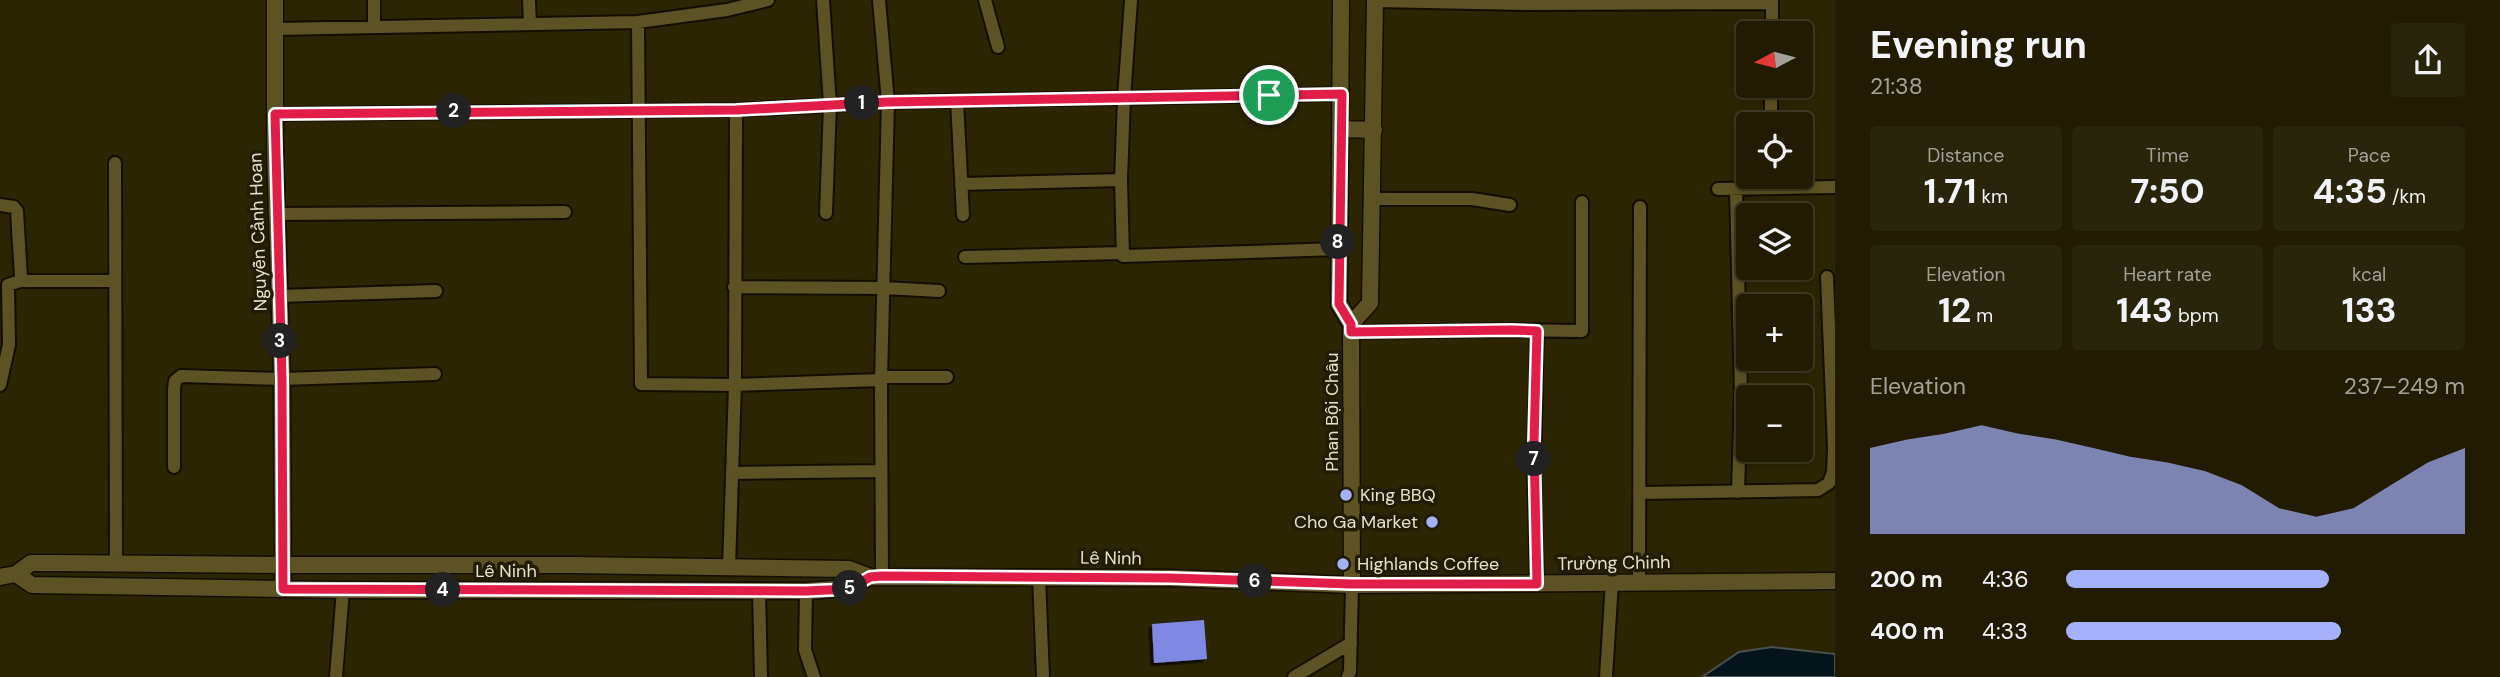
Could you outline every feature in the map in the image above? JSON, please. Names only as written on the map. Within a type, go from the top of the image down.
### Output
[{"type":"street","name":"Nguyễn Cảnh Hoan","points":[[275,0],[283,589]]},
{"type":"street","points":[[374,0],[374,27]]},
{"type":"street","points":[[529,0],[530,24]]},
{"type":"street","points":[[276,29],[638,22],[727,10],[768,0]]},
{"type":"street","points":[[823,0],[830,105],[826,213]]},
{"type":"street","points":[[876,577],[881,471],[888,102],[879,0]]},
{"type":"street","points":[[985,0],[998,47]]},
{"type":"street","points":[[1121,253],[1124,98],[1131,0]]},
{"type":"street","name":"Phan Bội Châu","points":[[1341,0],[1339,304],[1351,328],[1352,584]]},
{"type":"street","points":[[1351,328],[1370,303],[1375,1],[1772,1],[1772,21]]},
{"type":"street","points":[[638,22],[641,384],[735,385],[881,380],[886,377],[947,377]]},
{"type":"street","points":[[275,114],[736,110],[888,102],[1342,94]]},
{"type":"street","points":[[957,101],[963,215]]},
{"type":"street","points":[[729,567],[735,385],[736,110]]},
{"type":"street","points":[[1341,129],[1374,130]]},
{"type":"street","points":[[115,163],[116,564]]},
{"type":"street","points":[[961,184],[1121,180]]},
{"type":"street","points":[[1813,185],[1835,187]]},
{"type":"street","points":[[1718,189],[1736,189],[1741,394],[1738,492]]},
{"type":"street","points":[[1372,199],[1472,200],[1510,205]]},
{"type":"street","points":[[1351,328],[1582,331],[1583,202]]},
{"type":"street","points":[[0,205],[14,206],[17,211],[20,281]]},
{"type":"street","points":[[1639,582],[1640,207]]},
{"type":"street","points":[[277,214],[565,212]]},
{"type":"street","points":[[965,257],[1121,253],[1126,257],[1338,248]]},
{"type":"street","points":[[1640,493],[1825,488],[1832,478],[1834,449],[1833,358],[1827,277]]},
{"type":"street","points":[[0,385],[9,345],[8,285],[20,281],[114,281]]},
{"type":"street","points":[[734,287],[939,291]]},
{"type":"street","points":[[279,296],[436,291]]},
{"type":"street","points":[[1537,331],[1534,443],[1537,584]]},
{"type":"street","points":[[174,467],[174,389],[181,376],[282,379],[435,374]]},
{"type":"street","points":[[733,473],[881,471]]},
{"type":"street","name":"Lê Ninh","points":[[8,575],[31,563],[571,565],[849,569],[876,577],[1039,576],[1352,584]]},
{"type":"street","points":[[570,590],[571,565]]},
{"type":"street","name":"Lê Ninh","points":[[8,575],[32,584],[343,590],[759,591],[849,589],[876,577]]},
{"type":"street","points":[[1039,576],[1043,677]]},
{"type":"street","name":"Trường Chinh","points":[[1352,584],[1835,581]]},
{"type":"street","points":[[1606,677],[1612,582]]},
{"type":"street","points":[[1350,675],[1352,584]]},
{"type":"street","points":[[336,677],[343,590]]},
{"type":"street","points":[[759,591],[761,677]]},
{"type":"street","points":[[806,591],[804,640],[806,657],[814,677]]},
{"type":"street","points":[[1294,677],[1350,642]]},
{"type":"shaded area","points":[[1772,647],[1835,654],[1835,677],[1702,677],[1739,652]]},
{"type":"building","points":[[1204,620],[1207,659],[1154,663],[1152,624]]},
{"type":"place","name":"King BBQ","points":[[1346,495]]},
{"type":"place","name":"Cho Ga Market","points":[[1432,522]]},
{"type":"place","name":"Highlands Coffee","points":[[1343,564]]},
{"type":"route","points":[[1342,94],[1339,304],[1351,324],[1351,332],[1537,331],[1534,498],[1537,584],[1352,584],[1170,578],[881,576],[870,577],[849,589],[806,591],[283,589],[282,379],[275,114],[736,110],[888,102],[1269,95],[1342,94]]}]
